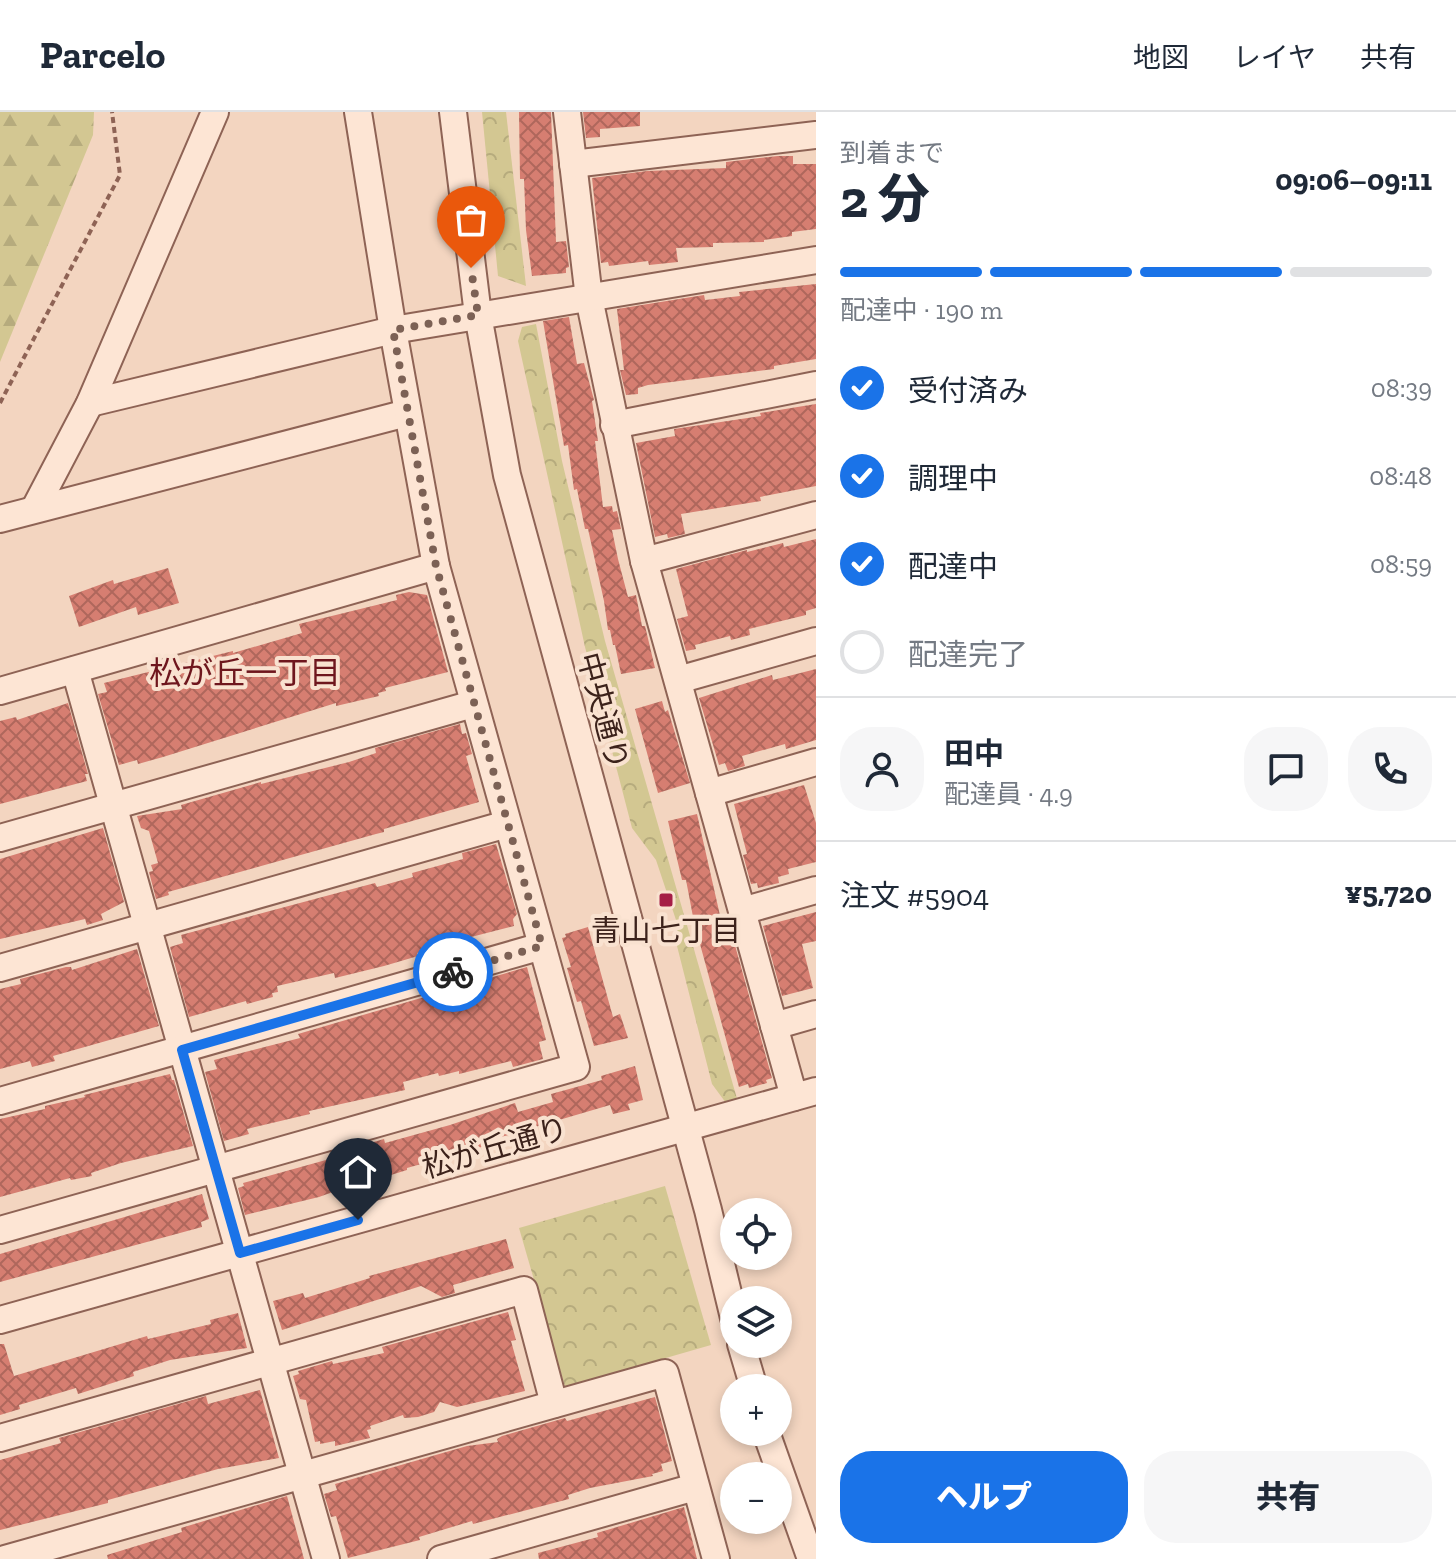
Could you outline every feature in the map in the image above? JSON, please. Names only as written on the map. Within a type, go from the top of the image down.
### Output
[{"type":"street","points":[[35,508],[90,403],[215,112]]},
{"type":"street","points":[[0,1230],[576,1067],[436,566],[407,413],[358,112]]},
{"type":"street","name":"中央通り","points":[[453,112],[478,315],[510,490],[726,1286]]},
{"type":"street","points":[[567,112],[589,298],[644,561],[774,1026],[805,1094]]},
{"type":"street","points":[[573,164],[816,135]]},
{"type":"street","points":[[90,403],[393,330],[816,260]]},
{"type":"street","points":[[614,425],[816,385]]},
{"type":"street","points":[[0,519],[407,413]]},
{"type":"street","points":[[644,561],[816,515]]},
{"type":"street","points":[[0,691],[436,566]]},
{"type":"street","points":[[678,680],[816,641]]},
{"type":"street","points":[[75,670],[326,1559]]},
{"type":"street","points":[[0,838],[473,704]]},
{"type":"street","points":[[709,793],[816,762]]},
{"type":"street","points":[[0,968],[507,824]]},
{"type":"street","points":[[742,911],[816,890]]},
{"type":"street","points":[[0,1101],[542,946]]},
{"type":"street","points":[[774,1026],[816,1014]]},
{"type":"street","name":"松が丘通り","points":[[0,1320],[805,1094]]},
{"type":"street","points":[[0,1438],[524,1290],[554,1404]]},
{"type":"street","points":[[5,1559],[665,1373],[716,1559]]},
{"type":"street","points":[[771,1446],[811,1559]]},
{"type":"street","points":[[441,1559],[695,1487]]},
{"type":"path","points":[[0,403],[120,175],[112,112]]},
{"type":"green space","points":[[0,112],[94,112],[93,135],[0,362]]},
{"type":"green space","points":[[482,112],[506,112],[526,286],[498,276]]},
{"type":"green space","points":[[536,324],[562,461],[605,641],[738,1102],[726,1103],[712,1084],[677,946],[677,923],[656,860],[632,828],[585,647],[518,341],[522,327]]},
{"type":"green space","points":[[665,1186],[711,1345],[565,1387],[519,1228]]},
{"type":"building","points":[[519,112],[551,112],[556,242],[566,241],[569,267],[566,273],[532,276],[524,179],[520,179]]},
{"type":"building","points":[[583,112],[640,112],[640,126],[600,129],[600,137],[586,138]]},
{"type":"building","points":[[793,156],[793,164],[816,164],[816,229],[792,232],[792,236],[764,242],[713,243],[713,247],[676,248],[678,262],[649,265],[648,261],[609,266],[608,262],[601,263],[592,178],[647,171],[726,168],[726,162]]},
{"type":"building","points":[[816,284],[816,359],[774,366],[774,369],[648,385],[638,388],[638,394],[626,395],[620,370],[624,370],[617,309],[704,295],[705,300],[740,296],[739,292]]},
{"type":"building","points":[[569,317],[577,364],[584,363],[594,400],[598,441],[595,441],[603,507],[612,506],[613,512],[617,511],[621,529],[612,530],[618,559],[628,597],[636,595],[655,668],[621,674],[615,645],[608,630],[588,529],[585,529],[577,489],[574,490],[568,445],[564,446],[543,321]]},
{"type":"building","points":[[816,404],[816,486],[760,497],[761,501],[681,514],[685,534],[655,537],[636,443],[675,436],[674,429]]},
{"type":"building","points":[[816,539],[816,608],[806,611],[806,615],[749,629],[750,635],[731,640],[730,636],[695,645],[696,649],[686,651],[677,619],[688,616],[676,569],[747,550],[783,543],[784,547]]},
{"type":"building","points":[[168,568],[179,603],[138,615],[136,607],[79,627],[69,596],[113,580],[114,584]]},
{"type":"building","points":[[409,592],[427,595],[448,672],[385,688],[386,691],[378,693],[379,696],[336,706],[336,703],[163,757],[138,764],[137,760],[119,765],[98,694],[107,692],[104,683],[233,653],[302,633],[299,624],[397,600],[396,595]]},
{"type":"building","points":[[816,669],[816,740],[786,749],[785,744],[742,756],[745,766],[728,771],[725,763],[719,765],[699,698],[772,675],[773,680]]},
{"type":"building","points":[[662,701],[665,712],[668,710],[690,783],[658,793],[635,709]]},
{"type":"building","points":[[68,703],[88,774],[85,774],[87,781],[0,804],[0,721],[16,717],[17,720]]},
{"type":"building","points":[[460,724],[472,754],[466,756],[479,802],[384,829],[384,832],[168,892],[169,895],[156,899],[149,872],[153,871],[151,865],[158,863],[149,831],[141,828],[137,816],[182,809],[181,805],[261,782],[349,762],[376,753],[375,748]]},
{"type":"building","points":[[804,785],[816,823],[816,862],[788,869],[789,874],[778,877],[779,883],[758,888],[757,883],[751,884],[734,804]]},
{"type":"building","points":[[697,814],[724,933],[731,931],[772,1078],[766,1080],[767,1083],[749,1088],[748,1084],[739,1087],[668,821]]},
{"type":"building","points":[[103,828],[124,902],[101,914],[103,920],[87,925],[85,919],[0,939],[0,859]]},
{"type":"building","points":[[496,844],[517,914],[513,919],[514,926],[471,937],[472,942],[454,947],[453,943],[384,966],[335,978],[334,973],[277,986],[278,992],[272,993],[273,997],[189,1017],[170,947],[183,943],[181,935],[375,883],[377,887],[413,877],[412,873],[463,859],[462,853]]},
{"type":"building","points":[[816,912],[816,941],[802,944],[813,988],[782,996],[763,926]]},
{"type":"building","points":[[588,927],[613,1017],[620,1014],[628,1038],[594,1046],[581,1001],[577,1002],[562,938],[566,937],[565,934]]},
{"type":"building","points":[[137,949],[159,1026],[53,1056],[55,1061],[32,1067],[30,1061],[0,1069],[0,989],[21,984],[20,979],[66,967],[72,970]]},
{"type":"building","points":[[527,967],[546,1040],[539,1042],[543,1059],[513,1067],[511,1061],[459,1074],[459,1071],[439,1076],[438,1073],[403,1082],[405,1090],[309,1111],[310,1114],[247,1129],[249,1134],[224,1141],[205,1072],[217,1069],[214,1060],[300,1038],[298,1034]]},
{"type":"building","points":[[635,1066],[643,1100],[628,1104],[630,1110],[613,1114],[610,1105],[491,1140],[492,1144],[378,1179],[377,1176],[319,1197],[245,1215],[238,1188],[244,1186],[243,1183],[369,1148],[367,1144],[384,1139],[385,1143],[450,1125],[515,1103],[518,1112],[553,1102],[551,1094],[602,1080],[601,1076]]},
{"type":"building","points":[[170,1074],[193,1146],[121,1163],[91,1173],[92,1176],[70,1178],[0,1197],[0,1119]]},
{"type":"building","points":[[202,1194],[209,1219],[201,1222],[202,1227],[0,1282],[0,1254]]},
{"type":"building","points":[[506,1239],[514,1268],[453,1285],[455,1293],[442,1297],[421,1286],[282,1330],[273,1301],[303,1293],[305,1298],[369,1276]]},
{"type":"building","points":[[508,1312],[516,1340],[511,1341],[525,1391],[457,1407],[440,1402],[434,1412],[418,1417],[404,1418],[403,1415],[370,1426],[371,1429],[367,1430],[370,1438],[335,1446],[335,1441],[315,1442],[306,1400],[300,1399],[293,1376],[299,1374],[298,1371],[332,1361],[333,1364],[384,1353],[382,1347]]},
{"type":"building","points":[[238,1313],[247,1348],[170,1360],[97,1388],[78,1394],[76,1388],[19,1405],[20,1409],[0,1415],[0,1344],[4,1344],[14,1376],[147,1336],[148,1339],[211,1324],[210,1320]]},
{"type":"building","points":[[260,1390],[279,1458],[218,1469],[108,1500],[108,1503],[0,1530],[0,1460],[61,1443],[59,1438],[206,1396],[208,1404]]},
{"type":"building","points":[[655,1397],[672,1461],[661,1464],[663,1471],[653,1476],[590,1488],[568,1495],[569,1499],[473,1524],[472,1521],[419,1537],[420,1540],[348,1558],[336,1516],[331,1517],[324,1494],[337,1490],[335,1484],[467,1446],[498,1442],[497,1439],[502,1436],[565,1418],[567,1421]]},
{"type":"building","points":[[287,1496],[304,1559],[108,1559],[107,1555],[182,1532],[181,1528]]},
{"type":"building","points":[[684,1507],[697,1559],[539,1559],[538,1553],[598,1537],[597,1533]]},
{"type":"way so far","points":[[453,972],[542,946],[436,566],[393,330],[478,315],[471,268]]},
{"type":"place","name":"青山七丁目","points":[[666,900]]},
{"type":"district","name":"松が丘一丁目","points":[[245,673]]},
{"type":"route","points":[[358,1220],[240,1253],[182,1050],[453,972]]}]
